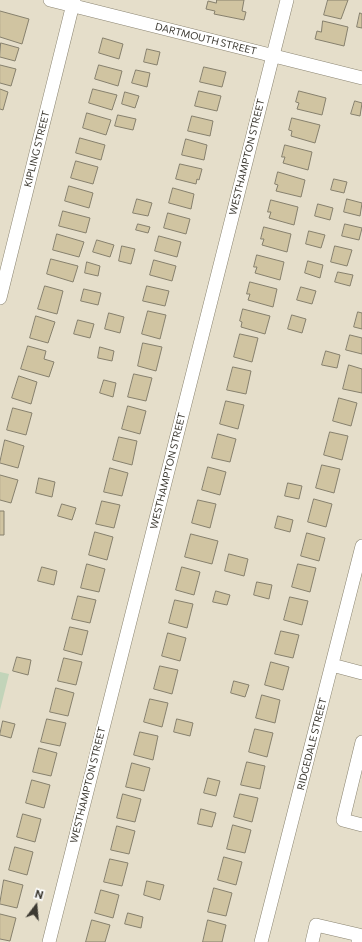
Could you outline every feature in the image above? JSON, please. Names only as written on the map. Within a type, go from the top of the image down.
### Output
[{"type":"street","name":"DARTMOUTH STREET","points":[[50,0],[74,3],[362,78]]},
{"type":"street","name":"WESTHAMPTON STREET","points":[[49,942],[286,0]]},
{"type":"street","name":"KIPLING STREET","points":[[0,298],[74,3]]},
{"type":"street","name":"RIDGEDALE STREET","points":[[261,942],[362,546]]},
{"type":"street","points":[[332,665],[362,672]]},
{"type":"street","points":[[362,742],[343,820],[362,825]]},
{"type":"street","points":[[312,942],[316,925],[359,935],[358,942]]},
{"type":"green space","points":[[0,672],[9,674],[0,710]]},
{"type":"building","points":[[217,0],[244,0],[242,11],[246,12],[244,20],[214,14],[215,11],[206,9],[208,1],[216,3]]},
{"type":"building","points":[[328,0],[348,0],[341,19],[324,15]]},
{"type":"building","points":[[0,11],[29,19],[22,44],[0,37]]},
{"type":"building","points":[[360,13],[362,14],[362,28],[357,27]]},
{"type":"building","points":[[323,21],[348,27],[344,46],[315,39],[317,31],[321,32]]},
{"type":"building","points":[[103,38],[123,44],[119,59],[99,53]]},
{"type":"building","points":[[1,43],[19,48],[15,61],[0,57]]},
{"type":"building","points":[[147,49],[160,52],[157,65],[144,62]]},
{"type":"building","points":[[0,65],[16,69],[11,86],[0,83]]},
{"type":"building","points":[[99,65],[122,71],[118,86],[95,79]]},
{"type":"building","points":[[204,67],[226,72],[222,87],[200,82]]},
{"type":"building","points":[[136,70],[150,73],[147,87],[132,83]]},
{"type":"building","points":[[0,89],[8,92],[3,110],[0,109]]},
{"type":"building","points":[[93,89],[117,95],[112,110],[89,103]]},
{"type":"building","points":[[199,91],[221,96],[217,111],[195,106]]},
{"type":"building","points":[[299,91],[326,98],[322,115],[297,109],[299,103],[296,102]]},
{"type":"building","points":[[125,92],[139,96],[135,108],[122,104]]},
{"type":"building","points":[[355,101],[362,103],[360,116],[351,114]]},
{"type":"building","points":[[87,113],[111,120],[106,135],[83,128]]},
{"type":"building","points":[[118,115],[136,119],[133,130],[115,126]]},
{"type":"building","points":[[192,116],[213,121],[210,136],[188,131]]},
{"type":"building","points":[[292,118],[320,125],[315,143],[291,136],[292,131],[289,130]]},
{"type":"building","points":[[80,138],[105,145],[101,160],[76,153]]},
{"type":"building","points":[[186,139],[207,145],[204,160],[182,155]]},
{"type":"building","points":[[285,145],[312,152],[308,170],[283,163],[285,157],[282,157]]},
{"type":"building","points":[[76,161],[98,167],[93,184],[71,178]]},
{"type":"building","points":[[180,164],[202,169],[199,180],[197,179],[196,184],[176,179]]},
{"type":"building","points":[[278,172],[305,180],[301,197],[276,191],[278,185],[275,184]]},
{"type":"building","points":[[334,179],[347,182],[344,193],[331,190]]},
{"type":"building","points":[[69,186],[93,193],[89,208],[65,201]]},
{"type":"building","points":[[173,188],[194,194],[191,209],[169,203]]},
{"type":"building","points":[[137,199],[152,203],[148,216],[133,213]]},
{"type":"building","points":[[347,199],[362,203],[360,216],[344,212]]},
{"type":"building","points":[[271,200],[298,207],[294,225],[269,218],[271,212],[268,212]]},
{"type":"building","points":[[318,204],[333,208],[330,220],[315,216]]},
{"type":"building","points":[[63,211],[90,218],[86,233],[59,226]]},
{"type":"building","points":[[168,213],[190,219],[186,234],[164,228]]},
{"type":"building","points":[[138,224],[150,227],[148,233],[136,230]]},
{"type":"building","points":[[345,224],[362,228],[359,240],[342,236]]},
{"type":"building","points":[[264,227],[291,234],[287,252],[262,245],[264,239],[261,239]]},
{"type":"building","points":[[309,231],[325,235],[321,248],[306,244]]},
{"type":"building","points":[[57,234],[84,242],[79,257],[53,250]]},
{"type":"building","points":[[159,236],[181,242],[177,257],[155,251]]},
{"type":"building","points":[[97,240],[114,245],[110,257],[93,252]]},
{"type":"building","points":[[122,246],[135,249],[131,264],[119,261]]},
{"type":"building","points":[[335,246],[352,250],[347,266],[331,262]]},
{"type":"building","points":[[257,255],[284,262],[280,280],[255,273],[257,267],[254,267]]},
{"type":"building","points":[[51,259],[78,266],[73,282],[47,274]]},
{"type":"building","points":[[154,260],[176,266],[172,281],[150,275]]},
{"type":"building","points":[[308,261],[323,265],[320,278],[305,273]]},
{"type":"building","points":[[87,262],[100,266],[98,276],[85,273]]},
{"type":"building","points":[[338,272],[353,275],[350,286],[335,282]]},
{"type":"building","points":[[250,282],[277,289],[273,307],[248,300],[250,294],[247,294]]},
{"type":"building","points":[[45,286],[63,291],[57,314],[38,309]]},
{"type":"building","points":[[147,286],[169,291],[165,306],[143,301]]},
{"type":"building","points":[[301,287],[316,291],[312,304],[297,300]]},
{"type":"building","points":[[84,289],[101,293],[98,305],[81,301]]},
{"type":"building","points":[[243,309],[270,316],[265,334],[241,327],[242,322],[240,321]]},
{"type":"building","points":[[148,311],[166,315],[160,339],[142,334]]},
{"type":"building","points":[[358,312],[362,313],[362,329],[354,327]]},
{"type":"building","points":[[109,313],[124,317],[120,333],[105,329]]},
{"type":"building","points":[[292,315],[306,319],[302,333],[288,329]]},
{"type":"building","points":[[36,316],[55,322],[48,343],[30,338]]},
{"type":"building","points":[[78,320],[94,324],[90,338],[74,334]]},
{"type":"building","points":[[240,334],[258,338],[252,362],[234,357]]},
{"type":"building","points":[[350,335],[362,338],[362,354],[346,350]]},
{"type":"building","points":[[143,343],[162,347],[156,371],[138,366]]},
{"type":"building","points":[[28,346],[46,351],[44,359],[54,362],[49,377],[21,369]]},
{"type":"building","points":[[100,347],[114,351],[112,361],[98,358]]},
{"type":"building","points":[[326,351],[340,355],[337,368],[322,365]]},
{"type":"building","points":[[349,365],[362,369],[362,393],[343,389]]},
{"type":"building","points":[[233,367],[251,371],[246,394],[227,390]]},
{"type":"building","points":[[134,374],[152,378],[146,401],[128,397]]},
{"type":"building","points":[[19,376],[37,382],[31,404],[12,398]]},
{"type":"building","points":[[104,380],[116,383],[113,397],[100,393]]},
{"type":"building","points":[[339,398],[357,403],[351,426],[333,421]]},
{"type":"building","points":[[226,401],[244,405],[238,429],[220,424]]},
{"type":"building","points":[[128,406],[146,411],[140,434],[122,429]]},
{"type":"building","points":[[13,408],[32,413],[26,435],[7,430]]},
{"type":"building","points":[[330,432],[348,436],[342,460],[324,455]]},
{"type":"building","points":[[218,434],[236,439],[230,462],[212,458]]},
{"type":"building","points":[[119,437],[137,441],[132,465],[113,460]]},
{"type":"building","points":[[5,440],[24,446],[18,468],[0,463]]},
{"type":"building","points":[[322,465],[340,469],[334,493],[316,488]]},
{"type":"building","points":[[208,467],[226,472],[220,495],[202,490]]},
{"type":"building","points":[[110,468],[128,473],[122,496],[104,492]]},
{"type":"building","points":[[0,475],[18,480],[11,503],[0,500]]},
{"type":"building","points":[[39,478],[55,482],[52,497],[36,493]]},
{"type":"building","points":[[288,483],[302,486],[299,499],[285,496]]},
{"type":"building","points":[[314,499],[332,504],[326,527],[308,522]]},
{"type":"building","points":[[198,500],[216,504],[210,528],[192,523]]},
{"type":"building","points":[[102,501],[120,505],[114,528],[96,524]]},
{"type":"building","points":[[62,504],[76,508],[72,520],[58,516]]},
{"type":"building","points":[[0,511],[4,511],[4,535],[0,535]]},
{"type":"building","points":[[278,516],[293,520],[290,532],[275,528]]},
{"type":"building","points":[[95,532],[113,537],[107,560],[89,555]]},
{"type":"building","points":[[307,533],[325,538],[319,561],[301,556]]},
{"type":"building","points":[[191,534],[218,541],[212,564],[185,557]]},
{"type":"building","points":[[229,554],[248,559],[244,576],[225,571]]},
{"type":"building","points":[[87,564],[105,569],[99,592],[81,588]]},
{"type":"building","points":[[298,564],[316,568],[310,592],[292,587]]},
{"type":"building","points":[[42,567],[57,571],[54,585],[38,581]]},
{"type":"building","points":[[182,567],[200,572],[194,595],[176,590]]},
{"type":"building","points":[[257,582],[272,585],[269,599],[254,595]]},
{"type":"building","points":[[216,591],[230,595],[227,605],[213,602]]},
{"type":"building","points":[[78,596],[96,600],[90,623],[72,619]]},
{"type":"building","points":[[290,597],[308,601],[302,625],[284,620]]},
{"type":"building","points":[[175,600],[193,604],[187,628],[169,623]]},
{"type":"building","points":[[70,627],[88,631],[82,655],[64,650]]},
{"type":"building","points":[[281,631],[299,635],[293,658],[275,654]]},
{"type":"building","points":[[168,633],[186,638],[180,661],[162,656]]},
{"type":"building","points":[[17,657],[31,660],[28,675],[13,671]]},
{"type":"building","points":[[64,658],[82,662],[76,685],[58,681]]},
{"type":"building","points":[[271,662],[289,667],[283,690],[265,685]]},
{"type":"building","points":[[160,666],[178,670],[172,694],[154,689]]},
{"type":"building","points":[[234,681],[249,685],[245,697],[231,693]]},
{"type":"building","points":[[56,688],[74,693],[68,716],[50,712]]},
{"type":"building","points":[[262,695],[280,700],[275,723],[256,718]]},
{"type":"building","points":[[150,699],[168,703],[162,727],[144,722]]},
{"type":"building","points":[[47,719],[66,723],[60,746],[41,742]]},
{"type":"building","points":[[177,719],[193,723],[190,736],[174,732]]},
{"type":"building","points":[[3,721],[15,724],[11,738],[0,735]]},
{"type":"building","points":[[255,729],[273,733],[267,757],[249,752]]},
{"type":"building","points":[[140,732],[158,736],[153,760],[134,755]]},
{"type":"building","points":[[39,748],[57,753],[51,776],[33,772]]},
{"type":"building","points":[[247,762],[265,766],[260,789],[241,785]]},
{"type":"building","points":[[132,763],[150,768],[144,791],[126,787]]},
{"type":"building","points":[[208,778],[220,781],[216,796],[204,793]]},
{"type":"building","points":[[32,780],[50,785],[44,808],[26,803]]},
{"type":"building","points":[[123,794],[141,799],[135,822],[117,818]]},
{"type":"building","points":[[240,794],[258,798],[252,822],[234,817]]},
{"type":"building","points":[[201,809],[216,813],[212,827],[198,824]]},
{"type":"building","points":[[23,814],[41,819],[35,842],[17,837]]},
{"type":"building","points":[[233,825],[251,830],[245,853],[227,849]]},
{"type":"building","points":[[117,826],[135,831],[129,854],[111,850]]},
{"type":"building","points":[[15,847],[33,852],[27,875],[9,870]]},
{"type":"building","points":[[224,857],[242,862],[236,885],[218,880]]},
{"type":"building","points":[[110,859],[128,863],[122,886],[104,882]]},
{"type":"building","points":[[4,880],[23,885],[17,908],[0,904]]},
{"type":"building","points":[[147,881],[164,885],[160,900],[144,895]]},
{"type":"building","points":[[214,888],[232,893],[226,916],[208,912]]},
{"type":"building","points":[[101,890],[119,895],[113,918],[95,913]]},
{"type":"building","points":[[128,913],[143,917],[141,928],[125,924]]},
{"type":"building","points":[[0,914],[16,918],[10,941],[0,939]]},
{"type":"building","points":[[92,920],[110,925],[105,942],[86,942]]},
{"type":"building","points":[[208,920],[226,925],[222,942],[203,942]]}]
